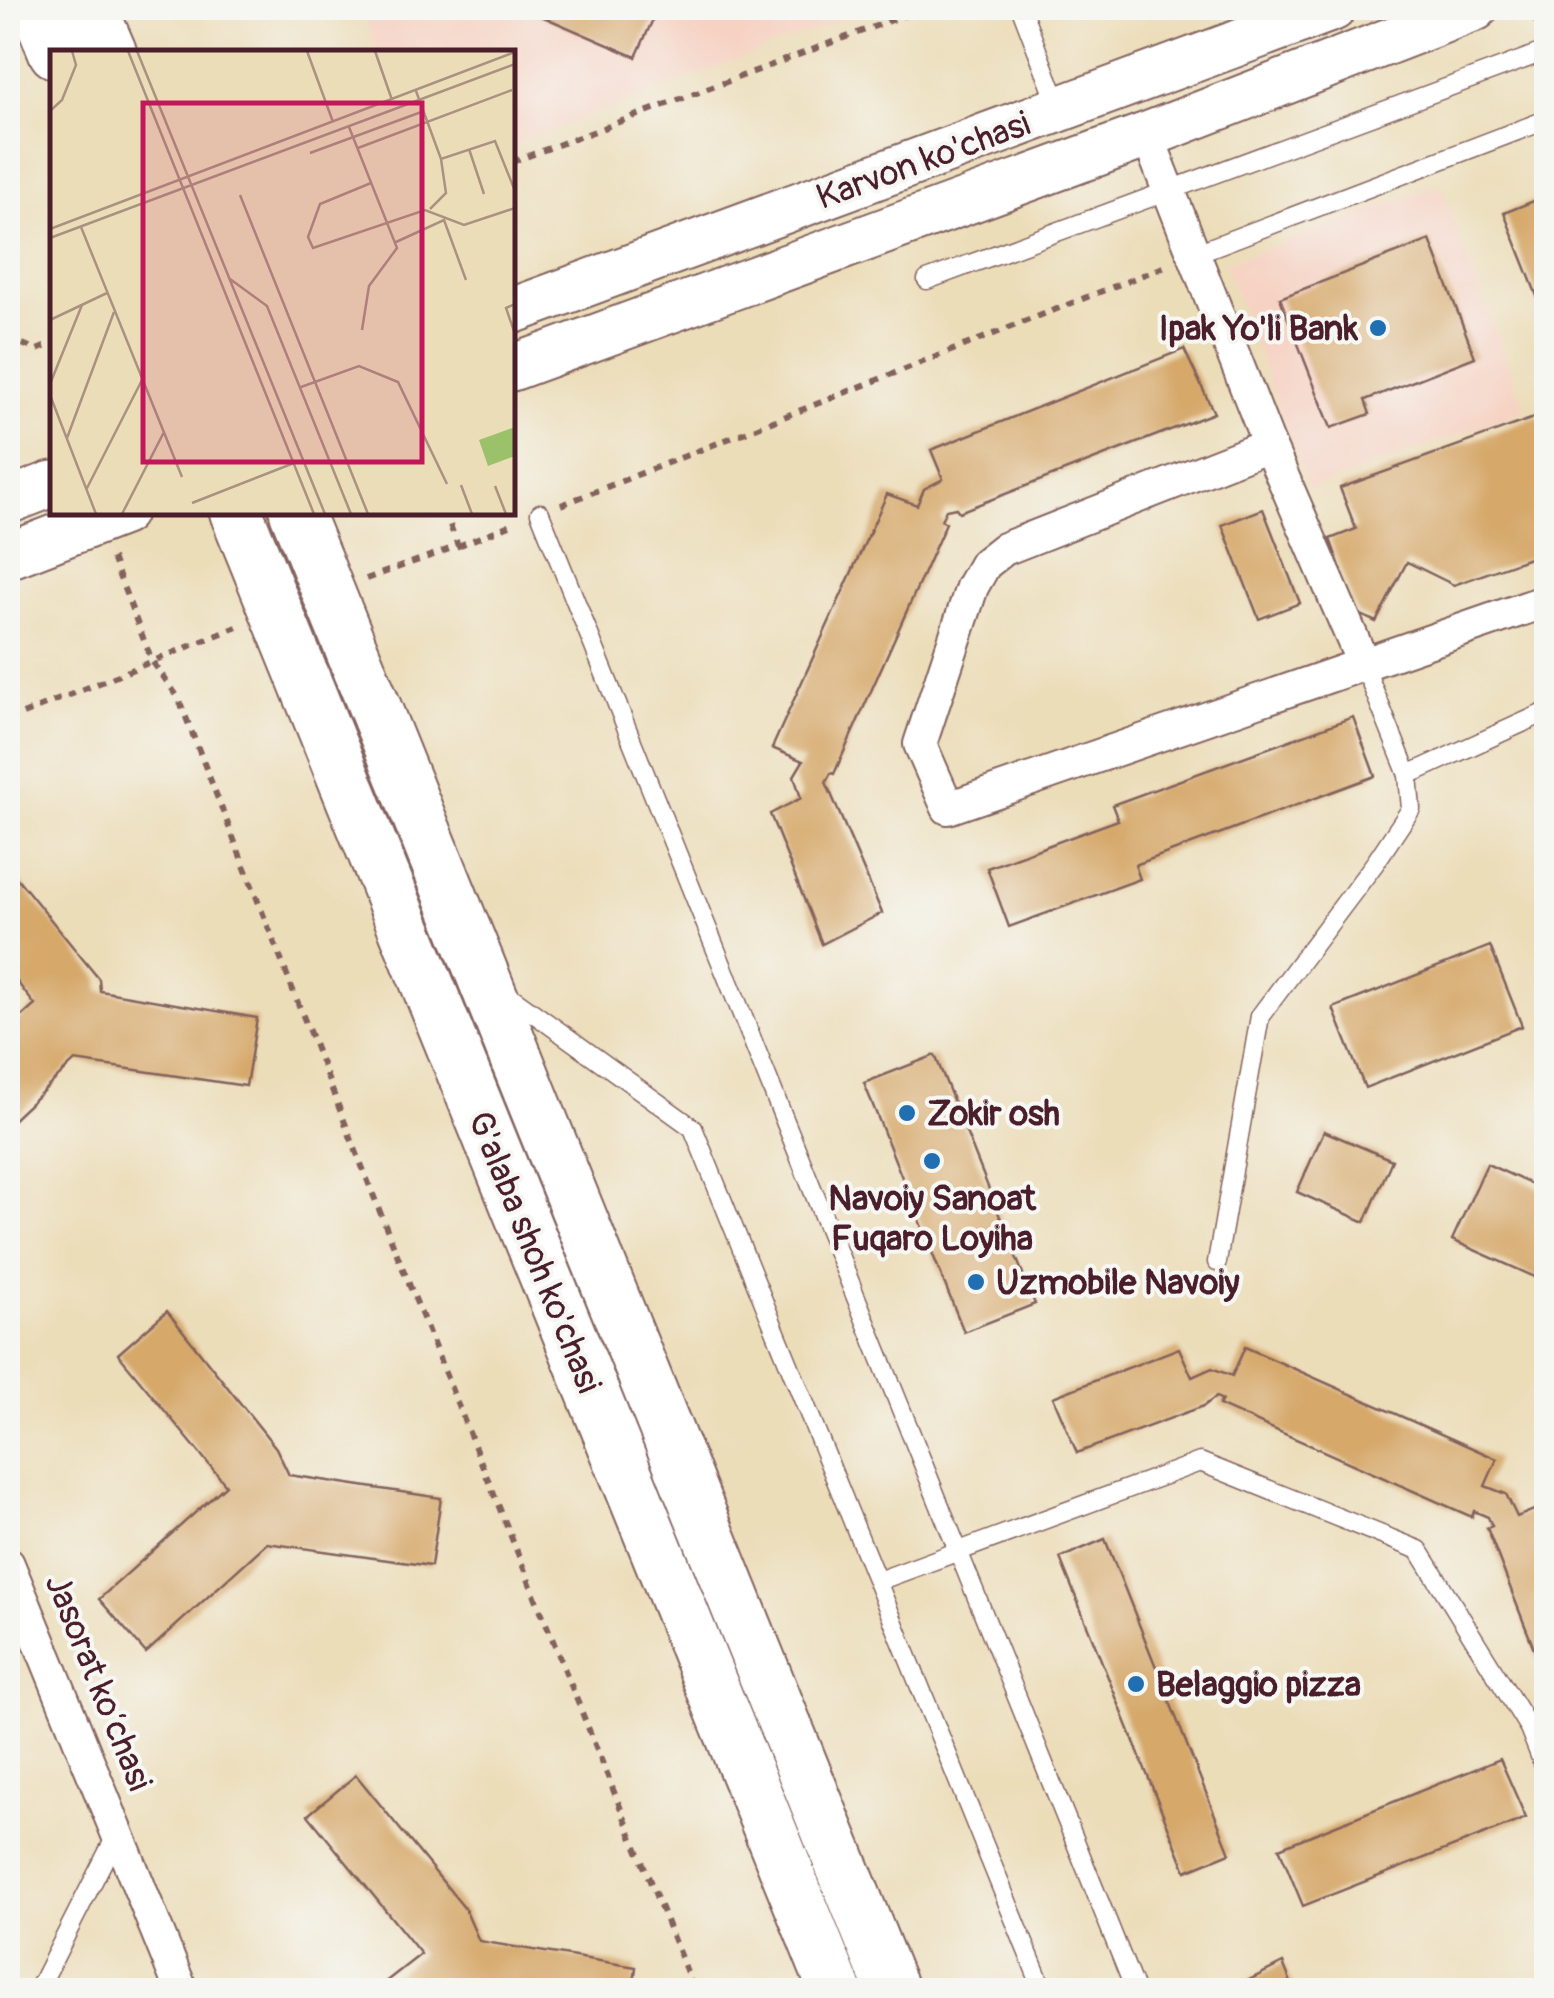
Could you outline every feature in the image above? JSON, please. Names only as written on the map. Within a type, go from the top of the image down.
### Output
[{"type":"main road","points":[[36,8],[53,50]]},
{"type":"main road","points":[[91,8],[109,50]]},
{"type":"main road","name":"Karvon ko'chasi","points":[[515,310],[1332,8]]},
{"type":"main road","points":[[515,367],[1147,135],[1475,8]]},
{"type":"main road","points":[[8,501],[50,485]]},
{"type":"main road","points":[[8,556],[115,515]]},
{"type":"main road","name":"G'alaba shoh ko'chasi","points":[[237,515],[835,1990]]},
{"type":"main road","name":"G'alaba shoh ko'chasi","points":[[297,515],[892,1990]]},
{"type":"street","points":[[1147,135],[1269,445],[1364,663]]},
{"type":"street","points":[[1269,445],[1004,549],[985,564],[972,587],[920,744],[948,808],[1546,601]]},
{"type":"street","name":"Jasorat ko‘chasi","points":[[8,1564],[118,1832]]},
{"type":"street","points":[[118,1832],[181,1990]]},
{"type":"lane","points":[[1021,8],[1060,110]]},
{"type":"lane","points":[[927,280],[1546,51]]},
{"type":"lane","points":[[1194,254],[1546,120]]},
{"type":"lane","points":[[540,513],[1135,1990]]},
{"type":"lane","points":[[1217,1262],[1260,1016],[1376,863],[1411,809],[1408,775],[1364,663]]},
{"type":"lane","points":[[1408,775],[1546,712]]},
{"type":"lane","points":[[484,977],[693,1128],[1043,1990]]},
{"type":"lane","points":[[878,1581],[1200,1462],[1420,1550],[1528,1728],[1546,1771]]},
{"type":"lane","name":"Jasorat ko‘chasi","points":[[38,1990],[118,1832]]},
{"type":"path","points":[[515,161],[924,8]]},
{"type":"path","points":[[458,546],[1194,254]]},
{"type":"path","points":[[8,338],[37,350],[50,345]]},
{"type":"path","points":[[112,558],[152,661],[178,697],[385,1225],[694,1990]]},
{"type":"path","points":[[8,720],[220,633]]},
{"type":"shaded area","points":[[361,8],[873,8],[515,144],[515,50],[376,50]]},
{"type":"shaded area","points":[[1440,185],[1525,410],[1309,490],[1225,264]]},
{"type":"building","points":[[523,8],[658,8],[636,57]]},
{"type":"building","points":[[716,8],[774,8],[743,20]]},
{"type":"building","points":[[1546,196],[1546,304],[1541,306],[1504,213]]},
{"type":"building","name":"Ipak Yo'li Bank","points":[[1430,240],[1475,357],[1365,400],[1370,414],[1331,428],[1280,298]]},
{"type":"building","points":[[1184,349],[1214,413],[959,512],[956,508],[946,510],[941,520],[946,523],[834,774],[826,782],[882,913],[822,944],[770,814],[801,798],[794,776],[803,761],[772,748],[887,494],[917,505],[924,489],[943,479],[931,450]]},
{"type":"building","points":[[1539,416],[1546,436],[1546,552],[1454,585],[1407,562],[1376,622],[1357,613],[1330,539],[1356,529],[1340,488]]},
{"type":"building","points":[[1263,509],[1300,603],[1259,619],[1222,525]]},
{"type":"building","points":[[1353,717],[1375,776],[1135,865],[1140,879],[1009,927],[987,868],[1118,820],[1112,805]]},
{"type":"building","points":[[8,867],[99,979],[100,991],[257,1018],[246,1086],[75,1061],[8,1124],[8,1029],[35,1005],[8,970]]},
{"type":"building","points":[[1490,946],[1522,1026],[1365,1088],[1333,1008]]},
{"type":"building","points":[[935,1055],[1035,1304],[964,1332],[864,1083]]},
{"type":"building","points":[[1324,1131],[1392,1160],[1365,1222],[1297,1192]]},
{"type":"building","points":[[1487,1164],[1546,1191],[1546,1282],[1452,1240]]},
{"type":"building","points":[[167,1311],[276,1448],[289,1475],[441,1498],[431,1566],[267,1543],[146,1653],[99,1599],[226,1485],[118,1354]]},
{"type":"building","points":[[1245,1347],[1497,1459],[1485,1486],[1506,1494],[1517,1517],[1546,1505],[1546,1656],[1538,1659],[1487,1528],[1492,1526],[1488,1517],[1474,1511],[1472,1517],[1219,1405],[1222,1400],[1216,1397],[1204,1406],[1077,1453],[1053,1397],[1179,1348],[1192,1377],[1212,1368],[1232,1376]]},
{"type":"building","points":[[1105,1539],[1230,1853],[1186,1871],[1060,1558]]},
{"type":"building","points":[[1500,1759],[1526,1818],[1303,1906],[1279,1848]]},
{"type":"building","points":[[356,1775],[465,1909],[479,1941],[636,1967],[633,1990],[375,1990],[421,1954],[308,1815]]},
{"type":"building","points":[[1283,1963],[1294,1990],[1239,1990],[1237,1986]]},
{"type":"place","name":"Ipak Yo'li Bank","points":[[1378,328]]},
{"type":"place","name":"Zokir osh","points":[[907,1113]]},
{"type":"place","name":"Navoiy Sanoat Fuqaro Loyiha","points":[[932,1161]]},
{"type":"place","name":"Uzmobile Navoiy","points":[[976,1282]]},
{"type":"place","name":"Belaggio pizza","points":[[1136,1684]]}]
